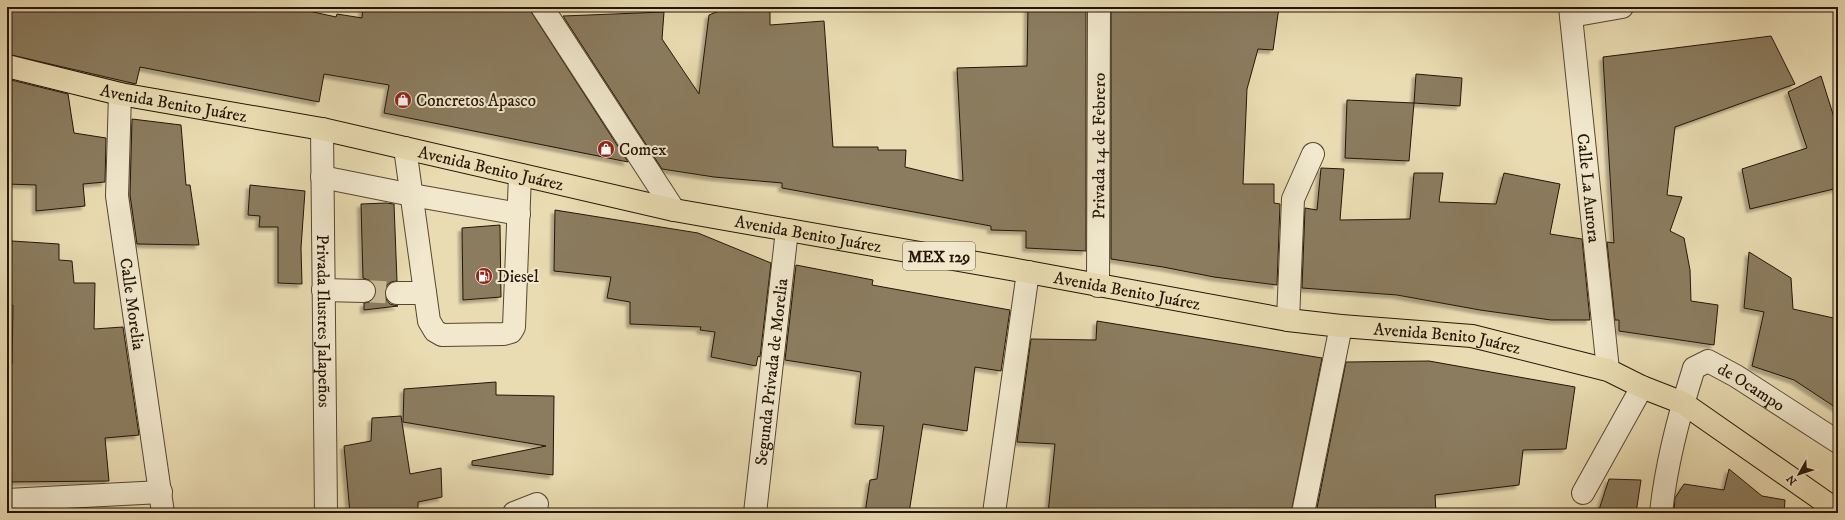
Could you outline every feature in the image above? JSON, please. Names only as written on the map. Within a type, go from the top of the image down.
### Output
[{"type":"main road","name":"Avenida Benito Juárez","points":[[7,66],[120,94],[322,129],[674,210],[1028,272],[1288,320],[1341,326],[1472,336],[1608,370],[1642,387],[1683,403],[1838,511]]},
{"type":"street","points":[[542,7],[674,210]]},
{"type":"street","name":"Privada 14 de Febrero","points":[[1098,286],[1099,7]]},
{"type":"street","points":[[1571,12],[1622,7]]},
{"type":"street","name":"Calle La Aurora","points":[[1571,12],[1608,370]]},
{"type":"street","name":"Calle Morelia","points":[[120,94],[117,196],[162,503]]},
{"type":"street","name":"Privada Ilustres Jalapeños","points":[[322,129],[326,513]]},
{"type":"street","points":[[405,148],[429,321],[435,331],[442,335],[511,332],[514,327],[520,175]]},
{"type":"street","points":[[1288,320],[1293,199],[1313,154]]},
{"type":"street","points":[[322,176],[412,195],[519,214]]},
{"type":"street","name":"Segunda Privada de Morelia","points":[[755,513],[787,230]]},
{"type":"street","points":[[994,513],[1028,272]]},
{"type":"street","points":[[323,290],[364,291]]},
{"type":"street","points":[[397,293],[425,294]]},
{"type":"street","points":[[1303,513],[1341,326]]},
{"type":"street","name":"de Ocampo","points":[[1683,403],[1694,368],[1708,361],[1736,376],[1838,442]]},
{"type":"street","points":[[1583,493],[1642,387]]},
{"type":"street","points":[[1661,513],[1664,481],[1683,403]]},
{"type":"street","points":[[7,500],[162,503]]},
{"type":"street","points":[[514,513],[537,504]]},
{"type":"building","points":[[7,7],[291,7],[336,17],[337,14],[362,18],[363,7],[528,7],[628,162],[384,113],[389,85],[324,74],[319,102],[140,67],[136,84],[7,54]]},
{"type":"building","points":[[729,7],[770,7],[770,25],[824,21],[833,147],[878,147],[878,150],[906,150],[905,167],[963,181],[957,68],[1027,66],[1028,7],[1086,7],[1086,251],[1026,248],[1026,231],[991,230],[991,226],[782,188],[782,183],[714,177],[662,169],[563,16],[664,12],[662,39],[699,94],[709,15]]},
{"type":"building","points":[[1111,7],[1279,7],[1273,50],[1258,49],[1247,89],[1243,184],[1274,184],[1274,203],[1280,204],[1277,285],[1214,277],[1111,259]]},
{"type":"building","points":[[1771,36],[1795,84],[1675,127],[1667,195],[1682,197],[1670,231],[1684,238],[1690,270],[1691,301],[1718,305],[1714,345],[1619,331],[1619,320],[1615,320],[1607,242],[1614,243],[1603,57]]},
{"type":"building","points":[[1416,74],[1462,78],[1460,106],[1414,103]]},
{"type":"building","points":[[1821,76],[1838,130],[1838,188],[1750,209],[1742,169],[1807,148],[1788,92]]},
{"type":"building","points":[[7,79],[68,94],[74,133],[106,138],[105,182],[83,184],[85,206],[36,211],[36,185],[7,184]]},
{"type":"building","points":[[1347,100],[1414,103],[1409,161],[1345,158]]},
{"type":"building","points":[[132,119],[181,125],[186,185],[190,185],[199,245],[137,244],[130,195]]},
{"type":"building","points":[[1321,168],[1344,169],[1340,220],[1410,219],[1414,173],[1443,173],[1439,202],[1496,204],[1504,173],[1560,184],[1550,234],[1582,239],[1590,320],[1551,320],[1480,310],[1397,295],[1302,288],[1305,208],[1317,210]]},
{"type":"building","points":[[250,185],[305,191],[301,248],[302,284],[278,283],[278,227],[259,227],[260,216],[248,215]]},
{"type":"building","points":[[361,204],[394,204],[397,281],[391,282],[386,286],[385,293],[386,299],[390,304],[398,306],[364,310],[364,303],[370,302],[374,298],[376,291],[375,285],[371,281],[363,278]]},
{"type":"building","points":[[555,210],[698,233],[771,263],[760,357],[758,356],[756,366],[711,357],[715,332],[700,330],[701,327],[630,324],[630,302],[607,298],[611,277],[554,271]]},
{"type":"building","points":[[500,225],[501,297],[463,300],[462,228]]},
{"type":"building","points":[[12,241],[59,244],[59,260],[72,261],[74,283],[95,283],[94,329],[123,327],[139,435],[105,438],[109,481],[7,482],[7,375],[8,364],[12,364],[13,305],[7,306],[7,253],[10,254]]},
{"type":"building","points":[[1749,252],[1791,278],[1793,309],[1838,319],[1838,409],[1794,380],[1752,366],[1764,312],[1744,308]]},
{"type":"building","points":[[796,265],[873,280],[872,285],[1010,310],[1001,371],[975,367],[967,431],[923,424],[909,513],[865,513],[870,480],[877,479],[884,426],[855,424],[861,372],[785,360]]},
{"type":"building","points":[[1097,321],[1322,358],[1291,513],[1048,513],[1055,444],[1017,442],[1031,339],[1096,340]]},
{"type":"building","points":[[1429,361],[1575,387],[1566,449],[1523,450],[1519,485],[1435,495],[1436,513],[1316,513],[1346,362]]},
{"type":"building","points":[[496,382],[496,395],[554,396],[553,475],[472,465],[472,461],[546,446],[403,422],[404,389]]},
{"type":"building","points":[[401,416],[410,474],[441,468],[442,497],[418,502],[418,513],[350,513],[344,446],[371,441],[372,418]]},
{"type":"building","points":[[1729,469],[1762,496],[1785,500],[1784,513],[1674,513],[1675,498],[1684,484],[1724,490]]},
{"type":"building","points":[[1609,479],[1641,480],[1636,513],[1598,513]]},
{"type":"tunnel","points":[[364,291],[397,293]]},
{"type":"place","name":"Concretos Apasco","points":[[403,100]]},
{"type":"place","name":"Comex","points":[[606,149]]},
{"type":"place","name":"Diesel","points":[[484,276]]}]
